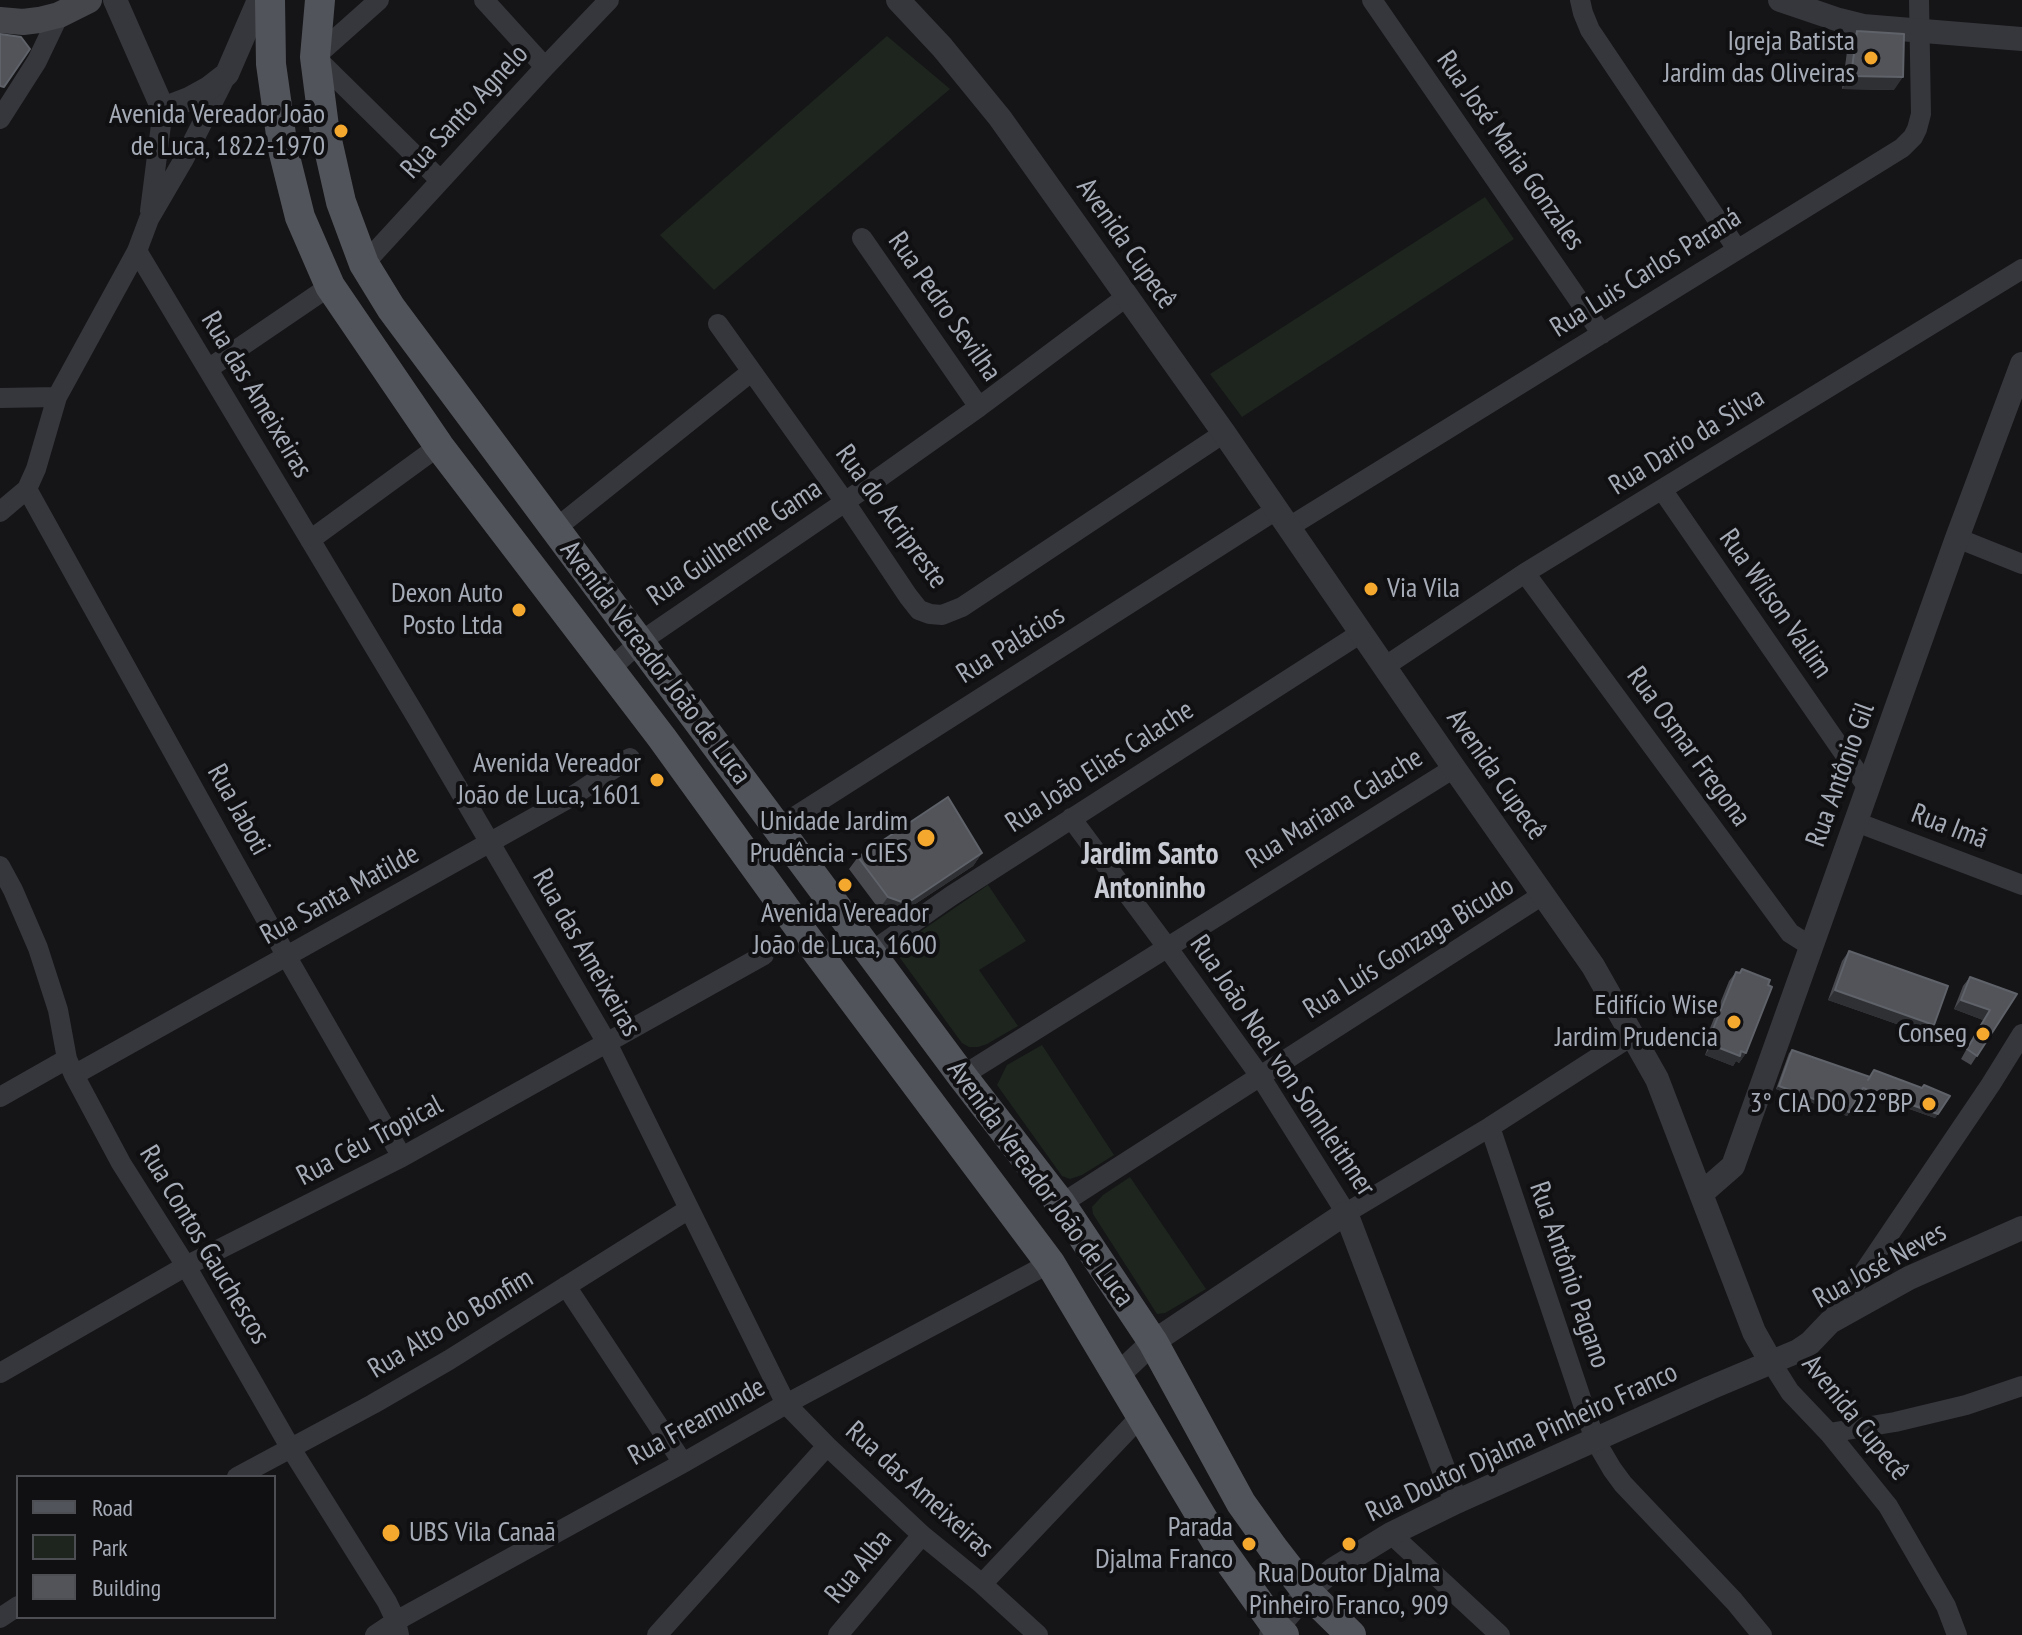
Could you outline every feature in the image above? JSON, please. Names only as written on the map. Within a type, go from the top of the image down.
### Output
[{"type":"main road","points":[[0,20],[23,22],[59,15],[89,0]]},
{"type":"main road","name":"Avenida Vereador João de Luca","points":[[270,0],[271,64],[283,149],[300,217],[330,286],[439,446],[610,669],[1050,1263],[1222,1551],[1277,1633]]},
{"type":"main road","name":"Avenida Vereador João de Luca","points":[[320,0],[316,47],[324,127],[341,202],[364,264],[391,308],[962,1076],[1061,1204],[1153,1342],[1241,1503],[1307,1592],[1351,1635]]},
{"type":"street","points":[[115,0],[163,109],[149,219]]},
{"type":"street","points":[[0,512],[27,489],[57,397],[137,251],[149,219],[184,159],[227,74],[259,0]]},
{"type":"street","points":[[379,0],[337,39],[316,47],[440,180]]},
{"type":"street","points":[[484,0],[545,67]]},
{"type":"street","name":"Rua Santo Agnelo","points":[[364,264],[609,0]]},
{"type":"street","name":"Avenida Cupecê","points":[[898,0],[942,47],[1000,118],[1224,433],[1593,966],[1657,1079],[1754,1332],[1790,1392],[1829,1433],[1888,1506],[1946,1606],[1957,1635]]},
{"type":"street","name":"Rua José Maria Gonzales","points":[[1372,0],[1602,334]]},
{"type":"street","points":[[1580,0],[1590,30],[1737,249]]},
{"type":"street","points":[[1780,0],[1863,26],[2022,39]]},
{"type":"street","name":"Rua Luis Carlos Paraná","points":[[1282,519],[1602,334],[1902,148],[1913,137],[1921,114],[1919,0]]},
{"type":"street","points":[[0,119],[37,61],[59,15]]},
{"type":"street","points":[[240,43],[251,38],[270,40]]},
{"type":"street","points":[[163,109],[189,99],[227,74]]},
{"type":"street","name":"Rua Pedro Sevilha","points":[[862,238],[979,407]]},
{"type":"street","name":"Rua das Ameixeiras","points":[[137,251],[417,718],[607,1043],[786,1404],[922,1535],[1038,1635]]},
{"type":"street","name":"Rua Dario da Silva","points":[[1384,667],[1525,573],[2022,269]]},
{"type":"street","points":[[208,369],[330,286]]},
{"type":"street","name":"Rua Guilherme Gama","points":[[610,669],[640,642],[979,407],[1126,297]]},
{"type":"street","name":"Rua do Acripreste","points":[[718,324],[919,610],[930,614],[942,615],[962,607],[1224,433]]},
{"type":"street","name":"Rua Antônio Gil","points":[[1701,1194],[1733,1166],[2022,364]]},
{"type":"street","points":[[555,529],[751,372]]},
{"type":"street","points":[[0,398],[57,397]]},
{"type":"street","points":[[310,540],[439,446]]},
{"type":"street","name":"Rua Jaboti","points":[[27,489],[402,1157]]},
{"type":"street","name":"Rua Wilson Vallim","points":[[1663,491],[1868,788]]},
{"type":"street","name":"Rua Palácios","points":[[777,828],[1282,519]]},
{"type":"street","points":[[1957,538],[2022,564]]},
{"type":"street","name":"Rua Osmar Fregona","points":[[1525,573],[1790,933],[1812,947]]},
{"type":"street","name":"Rua João Elias Calache","points":[[871,952],[951,896],[1361,633]]},
{"type":"street","name":"Rua Santa Matilde","points":[[0,1097],[71,1067],[287,957],[571,797],[630,758]]},
{"type":"street","name":"Rua Mariana Calache","points":[[962,1076],[1454,768]]},
{"type":"street","name":"Rua João Noel von Sonnleithner","points":[[1071,818],[1260,1076],[1346,1213],[1456,1502]]},
{"type":"street","name":"Rua Imã","points":[[1856,822],[2022,885]]},
{"type":"street","name":"Rua Contos Gauchescos","points":[[0,866],[38,948],[58,1010],[71,1067],[121,1163],[186,1266],[290,1447],[387,1602],[397,1628]]},
{"type":"street","name":"Rua Luís Gonzaga Bicudo","points":[[1061,1204],[1544,894]]},
{"type":"street","name":"Rua Céu Tropical","points":[[0,1373],[186,1266],[402,1157],[764,955]]},
{"type":"street","points":[[1830,1322],[2022,1034]]},
{"type":"street","points":[[1117,1376],[1153,1342],[1346,1213],[1490,1127],[1633,1035]]},
{"type":"street","name":"Rua Antônio Pagano","points":[[1490,1127],[1595,1440],[1623,1484],[1734,1601],[1762,1635]]},
{"type":"street","name":"Rua Alto do Bonfim","points":[[241,1475],[373,1404],[689,1209]]},
{"type":"street","name":"Rua José Neves","points":[[1771,1362],[1798,1351],[1830,1322],[1909,1278],[2022,1228]]},
{"type":"street","name":"Rua Freamunde","points":[[375,1635],[397,1628],[786,1404],[1050,1263]]},
{"type":"street","points":[[566,1286],[683,1463]]},
{"type":"street","name":"Rua Doutor Djalma Pinheiro Franco","points":[[1277,1633],[1307,1592],[1334,1569],[1391,1534],[1771,1362]]},
{"type":"street","points":[[1829,1433],[1895,1422],[1966,1405],[2022,1386]]},
{"type":"street","points":[[982,1584],[1142,1415]]},
{"type":"street","points":[[657,1635],[827,1446]]},
{"type":"street","points":[[1391,1534],[1500,1635]]},
{"type":"street","name":"Rua Alba","points":[[838,1635],[922,1535]]},
{"type":"green space","points":[[887,36],[950,89],[714,290],[660,235]]},
{"type":"green space","points":[[1485,197],[1514,239],[1242,417],[1210,374]]},
{"type":"green space","points":[[988,885],[1026,941],[979,970],[1018,1026],[987,1044],[969,1047],[962,1043],[900,958],[908,940]]},
{"type":"green space","points":[[1042,1045],[1114,1155],[1070,1179],[1062,1176],[997,1085],[1007,1065]]},
{"type":"green space","points":[[1130,1177],[1206,1289],[1165,1313],[1157,1314],[1093,1214],[1092,1207],[1103,1195]]},
{"type":"building","points":[[1857,31],[1904,34],[1903,77],[1851,76]]},
{"type":"building","points":[[0,34],[21,37],[30,49],[4,87],[0,86]]},
{"type":"building","name":"Unidade Jardim Prudência - CIES","points":[[948,797],[982,853],[912,900],[902,902],[888,897],[858,857]]},
{"type":"building","points":[[1849,951],[1948,986],[1934,1025],[1835,990]]},
{"type":"building","name":"Edifício Wise Jardim Prudencia","points":[[1742,969],[1770,980],[1768,985],[1772,987],[1746,1053],[1741,1051],[1740,1056],[1712,1045],[1713,1041],[1709,1039],[1736,972],[1740,973]]},
{"type":"building","name":"Conseg","points":[[1970,977],[2017,994],[1977,1056],[1967,1049],[1990,1010],[1961,1000]]},
{"type":"building","points":[[1792,1050],[1870,1077],[1874,1070],[1950,1096],[1938,1114],[1863,1088],[1849,1112],[1779,1086]]},
{"type":"place","name":"Igreja Batista Jardim das Oliveiras","points":[[1871,58]]},
{"type":"place","name":"Avenida Vereador João de Luca, 1822-1970","points":[[341,131]]},
{"type":"place","name":"Via Vila","points":[[1371,589]]},
{"type":"place","name":"Dexon Auto Posto Ltda","points":[[519,610]]},
{"type":"place","name":"Avenida Vereador João de Luca, 1601","points":[[657,780]]},
{"type":"place","name":"Unidade Jardim Prudência - CIES","points":[[926,838]]},
{"type":"place","name":"Avenida Vereador João de Luca, 1600","points":[[845,885]]},
{"type":"place","name":"Edifício Wise Jardim Prudencia","points":[[1734,1022]]},
{"type":"place","name":"Conseg","points":[[1983,1034]]},
{"type":"place","name":"3° CIA DO 22°BP","points":[[1929,1104]]},
{"type":"place","name":"UBS Vila Canaã","points":[[391,1533]]},
{"type":"place","name":"Parada Djalma Franco","points":[[1249,1544]]},
{"type":"place","name":"Rua Doutor Djalma Pinheiro Franco, 909","points":[[1349,1544]]},
{"type":"district","name":"Jardim Santo Antoninho","points":[[1150,872]]}]
